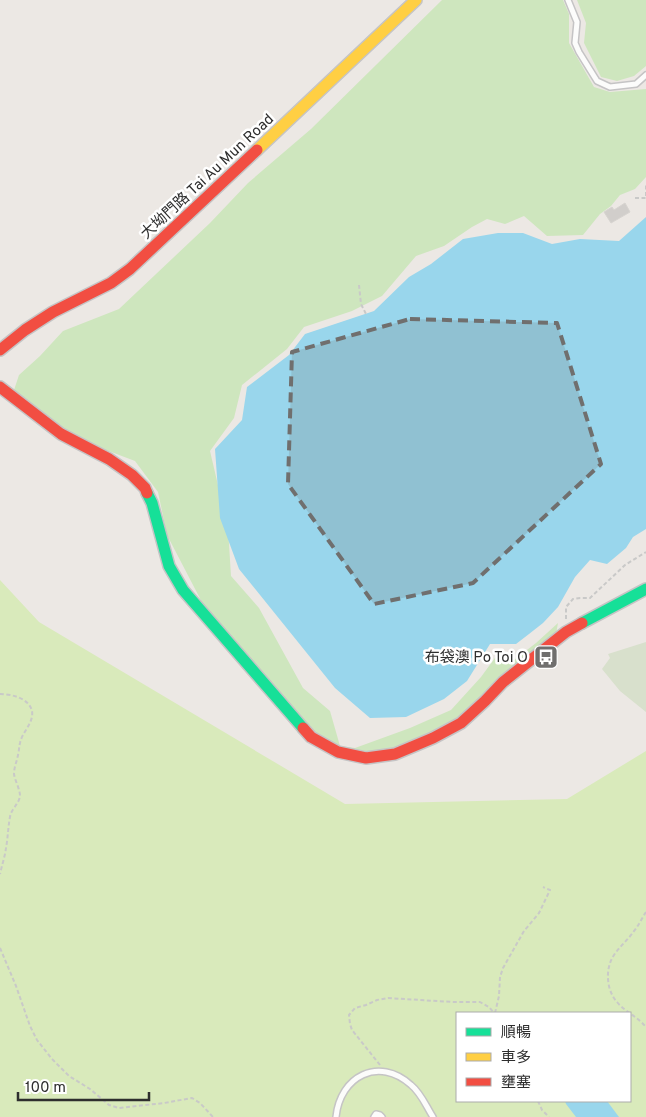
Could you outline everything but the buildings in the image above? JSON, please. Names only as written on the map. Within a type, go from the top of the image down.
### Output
[{"type":"street","name":"大坳門路 Tai Au Mun Road","points":[[0,350],[25,330],[53,312],[111,283],[130,269],[416,0]]},
{"type":"street","points":[[0,387],[61,434],[109,459],[132,475],[145,488],[152,503],[170,566],[183,590],[311,737],[338,752],[366,758],[395,754],[433,738],[461,723],[503,682],[566,632],[646,589]]},
{"type":"lane","points":[[568,0],[577,22],[575,43],[578,52],[597,81],[610,87],[636,84],[646,75]]},
{"type":"lane","points":[[336,1117],[341,1096],[347,1086],[357,1077],[369,1072],[381,1072],[397,1076],[410,1084],[418,1092],[433,1117]]},
{"type":"lane","points":[[374,1117],[376,1114],[382,1117]]},
{"type":"path","points":[[635,198],[646,198],[646,184]]},
{"type":"path","points":[[359,285],[361,304],[366,314]]},
{"type":"path","points":[[566,632],[566,608],[573,599],[590,598],[625,565],[646,552]]},
{"type":"path","points":[[0,694],[24,700],[28,703],[32,714],[21,739],[14,769],[20,796],[10,816],[0,874]]},
{"type":"path","points":[[495,1012],[503,968],[524,931],[539,912],[550,890],[543,887]]},
{"type":"path","points":[[630,1012],[616,1001],[610,987],[609,967],[614,955],[634,931],[646,912]]},
{"type":"path","points":[[0,948],[37,1040],[52,1060],[69,1076],[90,1089],[109,1105],[119,1108],[192,1098],[200,1102],[213,1117]]},
{"type":"path","points":[[386,1073],[352,1030],[349,1015],[355,1008],[388,998],[480,1002],[494,1012]]},
{"type":"path","points":[[631,1013],[646,1027]]},
{"type":"path","points":[[538,1102],[542,1110],[549,1117]]},
{"type":"highlighted area","points":[[410,319],[557,323],[601,464],[473,583],[374,604],[288,484],[292,352]]},
{"type":"green space","points":[[442,0],[563,0],[569,14],[569,43],[594,87],[610,92],[646,89],[646,177],[635,189],[620,195],[611,206],[600,214],[583,235],[547,236],[524,216],[505,224],[487,219],[444,246],[416,256],[382,296],[352,311],[304,327],[287,349],[242,385],[234,418],[210,451],[228,528],[231,576],[259,608],[303,688],[330,711],[340,746],[355,748],[410,728],[451,710],[481,677],[500,651],[514,660],[558,623],[556,634],[480,705],[401,753],[328,750],[206,610],[167,535],[158,492],[135,461],[77,439],[14,390],[19,375],[63,331],[119,309],[210,223],[248,183],[311,129]]},
{"type":"green space","points":[[577,0],[646,0],[646,66],[634,76],[617,81],[601,77],[584,43],[586,23]]},
{"type":"green space","points":[[0,580],[39,622],[345,804],[567,799],[646,751],[646,1117],[0,1117]]},
{"type":"green space","points":[[646,642],[646,712],[620,691],[602,669],[610,658],[608,654]]},
{"type":"water","points":[[646,217],[646,529],[633,537],[626,548],[607,564],[590,560],[575,577],[558,607],[543,623],[516,644],[490,644],[467,681],[444,699],[406,717],[370,718],[335,688],[239,569],[220,518],[215,449],[242,420],[247,387],[289,355],[305,334],[374,311],[409,277],[431,264],[463,239],[498,233],[523,233],[552,244],[580,239],[619,241]]},
{"type":"water","points":[[565,1102],[608,1102],[619,1117],[576,1117]]},
{"type":"traffic: fast","points":[[147,493],[152,503],[169,566],[183,590],[303,728]]},
{"type":"traffic: fast","points":[[582,623],[646,589]]},
{"type":"traffic: slow","points":[[257,150],[416,0]]},
{"type":"traffic: jam","points":[[0,350],[25,330],[53,312],[111,283],[130,269],[257,150]]},
{"type":"traffic: jam","points":[[0,387],[61,434],[109,459],[132,475],[145,488],[147,493]]},
{"type":"traffic: jam","points":[[303,728],[311,737],[338,752],[366,758],[395,754],[433,738],[461,723],[503,682],[566,632],[582,623]]},
{"type":"place","name":"布袋澳 Po Toi O","points":[[546,657]]}]
